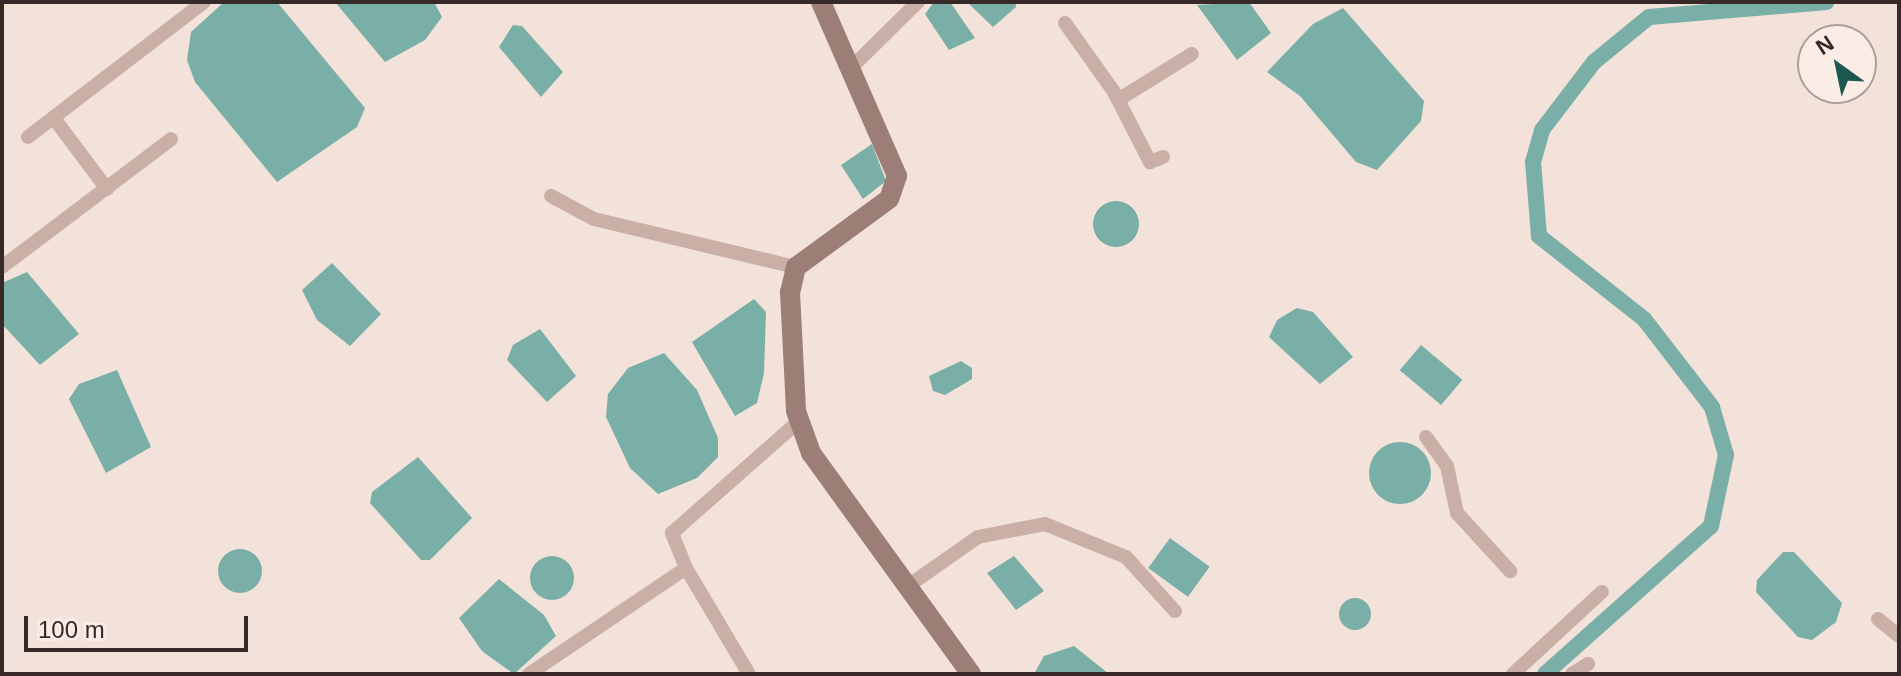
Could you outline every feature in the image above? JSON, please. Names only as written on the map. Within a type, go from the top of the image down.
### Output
[{"type":"street","points":[[28,137],[56,121],[204,2]]},
{"type":"street","points":[[821,2],[894,161],[894,193],[796,267],[790,315],[798,422],[811,453],[971,674]]},
{"type":"street","points":[[853,66],[918,2]]},
{"type":"street","points":[[1065,23],[1118,100],[1150,162],[1163,157]]},
{"type":"street","points":[[1118,100],[1192,54]]},
{"type":"street","points":[[56,121],[107,189]]},
{"type":"street","points":[[2,267],[171,139]]},
{"type":"street","points":[[551,196],[594,219],[796,267]]},
{"type":"street","points":[[749,674],[686,568],[672,533],[798,422]]},
{"type":"street","points":[[1426,437],[1447,466],[1457,513],[1510,571]]},
{"type":"street","points":[[908,586],[978,537],[1045,524],[1126,557],[1175,611]]},
{"type":"street","points":[[529,674],[686,568]]},
{"type":"street","points":[[1513,674],[1602,592]]},
{"type":"street","points":[[1878,619],[1899,636]]},
{"type":"street","points":[[1572,674],[1588,664]]},
{"type":"water","points":[[224,2],[277,2],[365,108],[357,127],[277,182],[195,82],[187,60],[191,32]]},
{"type":"water","points":[[335,2],[434,2],[442,17],[425,40],[385,62]]},
{"type":"water","points":[[934,2],[950,2],[975,38],[949,50],[925,14]]},
{"type":"water","points":[[967,2],[1016,2],[1016,7],[993,27]]},
{"type":"water","points":[[1249,2],[1271,33],[1237,60],[1197,5]]},
{"type":"water","points":[[1343,8],[1424,101],[1421,121],[1377,170],[1356,162],[1300,96],[1267,72],[1313,24]]},
{"type":"water","points":[[513,25],[522,26],[563,72],[541,97],[499,47]]},
{"type":"water","points":[[872,144],[886,181],[863,199],[841,165]]},
{"type":"water","points":[[1116,201],[1132,208],[1139,224],[1132,240],[1116,247],[1100,240],[1093,224],[1100,208]]},
{"type":"water","points":[[332,263],[381,314],[350,346],[317,320],[302,290]]},
{"type":"water","points":[[27,272],[79,334],[40,365],[2,324],[2,283]]},
{"type":"water","points":[[754,299],[766,312],[764,373],[757,403],[735,416],[692,342]]},
{"type":"water","points":[[1297,308],[1313,312],[1353,357],[1320,384],[1269,337],[1277,320]]},
{"type":"water","points":[[540,329],[576,376],[547,402],[507,360],[513,345]]},
{"type":"water","points":[[1421,345],[1462,380],[1441,405],[1400,370]]},
{"type":"water","points":[[664,353],[697,390],[718,438],[718,457],[697,478],[658,494],[630,468],[606,417],[608,394],[628,368]]},
{"type":"water","points":[[961,361],[972,368],[972,379],[945,395],[933,391],[929,376]]},
{"type":"water","points":[[117,370],[151,447],[106,473],[69,399],[79,384]]},
{"type":"water","points":[[1400,442],[1422,451],[1431,473],[1422,495],[1400,504],[1378,495],[1369,473],[1378,451]]},
{"type":"water","points":[[418,457],[472,518],[430,560],[421,560],[370,503],[372,492]]},
{"type":"water","points":[[1170,538],[1210,567],[1188,597],[1148,568]]},
{"type":"water","points":[[240,549],[256,555],[262,571],[256,587],[240,593],[224,587],[218,571],[224,555]]},
{"type":"water","points":[[1783,552],[1794,552],[1842,603],[1836,622],[1812,640],[1798,637],[1756,592],[1757,580]]},
{"type":"water","points":[[552,556],[568,562],[574,578],[568,594],[552,600],[536,594],[530,578],[536,562]]},
{"type":"water","points":[[1014,556],[1044,591],[1016,610],[987,573]]},
{"type":"water","points":[[499,579],[544,615],[556,636],[514,674],[482,651],[459,618]]},
{"type":"water","points":[[1355,598],[1366,603],[1371,614],[1366,625],[1355,630],[1344,625],[1339,614],[1344,603]]},
{"type":"water","points":[[1074,646],[1109,674],[1034,674],[1044,656]]},
{"type":"waterway","points":[[1545,674],[1711,526],[1726,455],[1712,407],[1644,319],[1539,236],[1533,162],[1542,130],[1594,62],[1649,17],[1826,2]]}]
